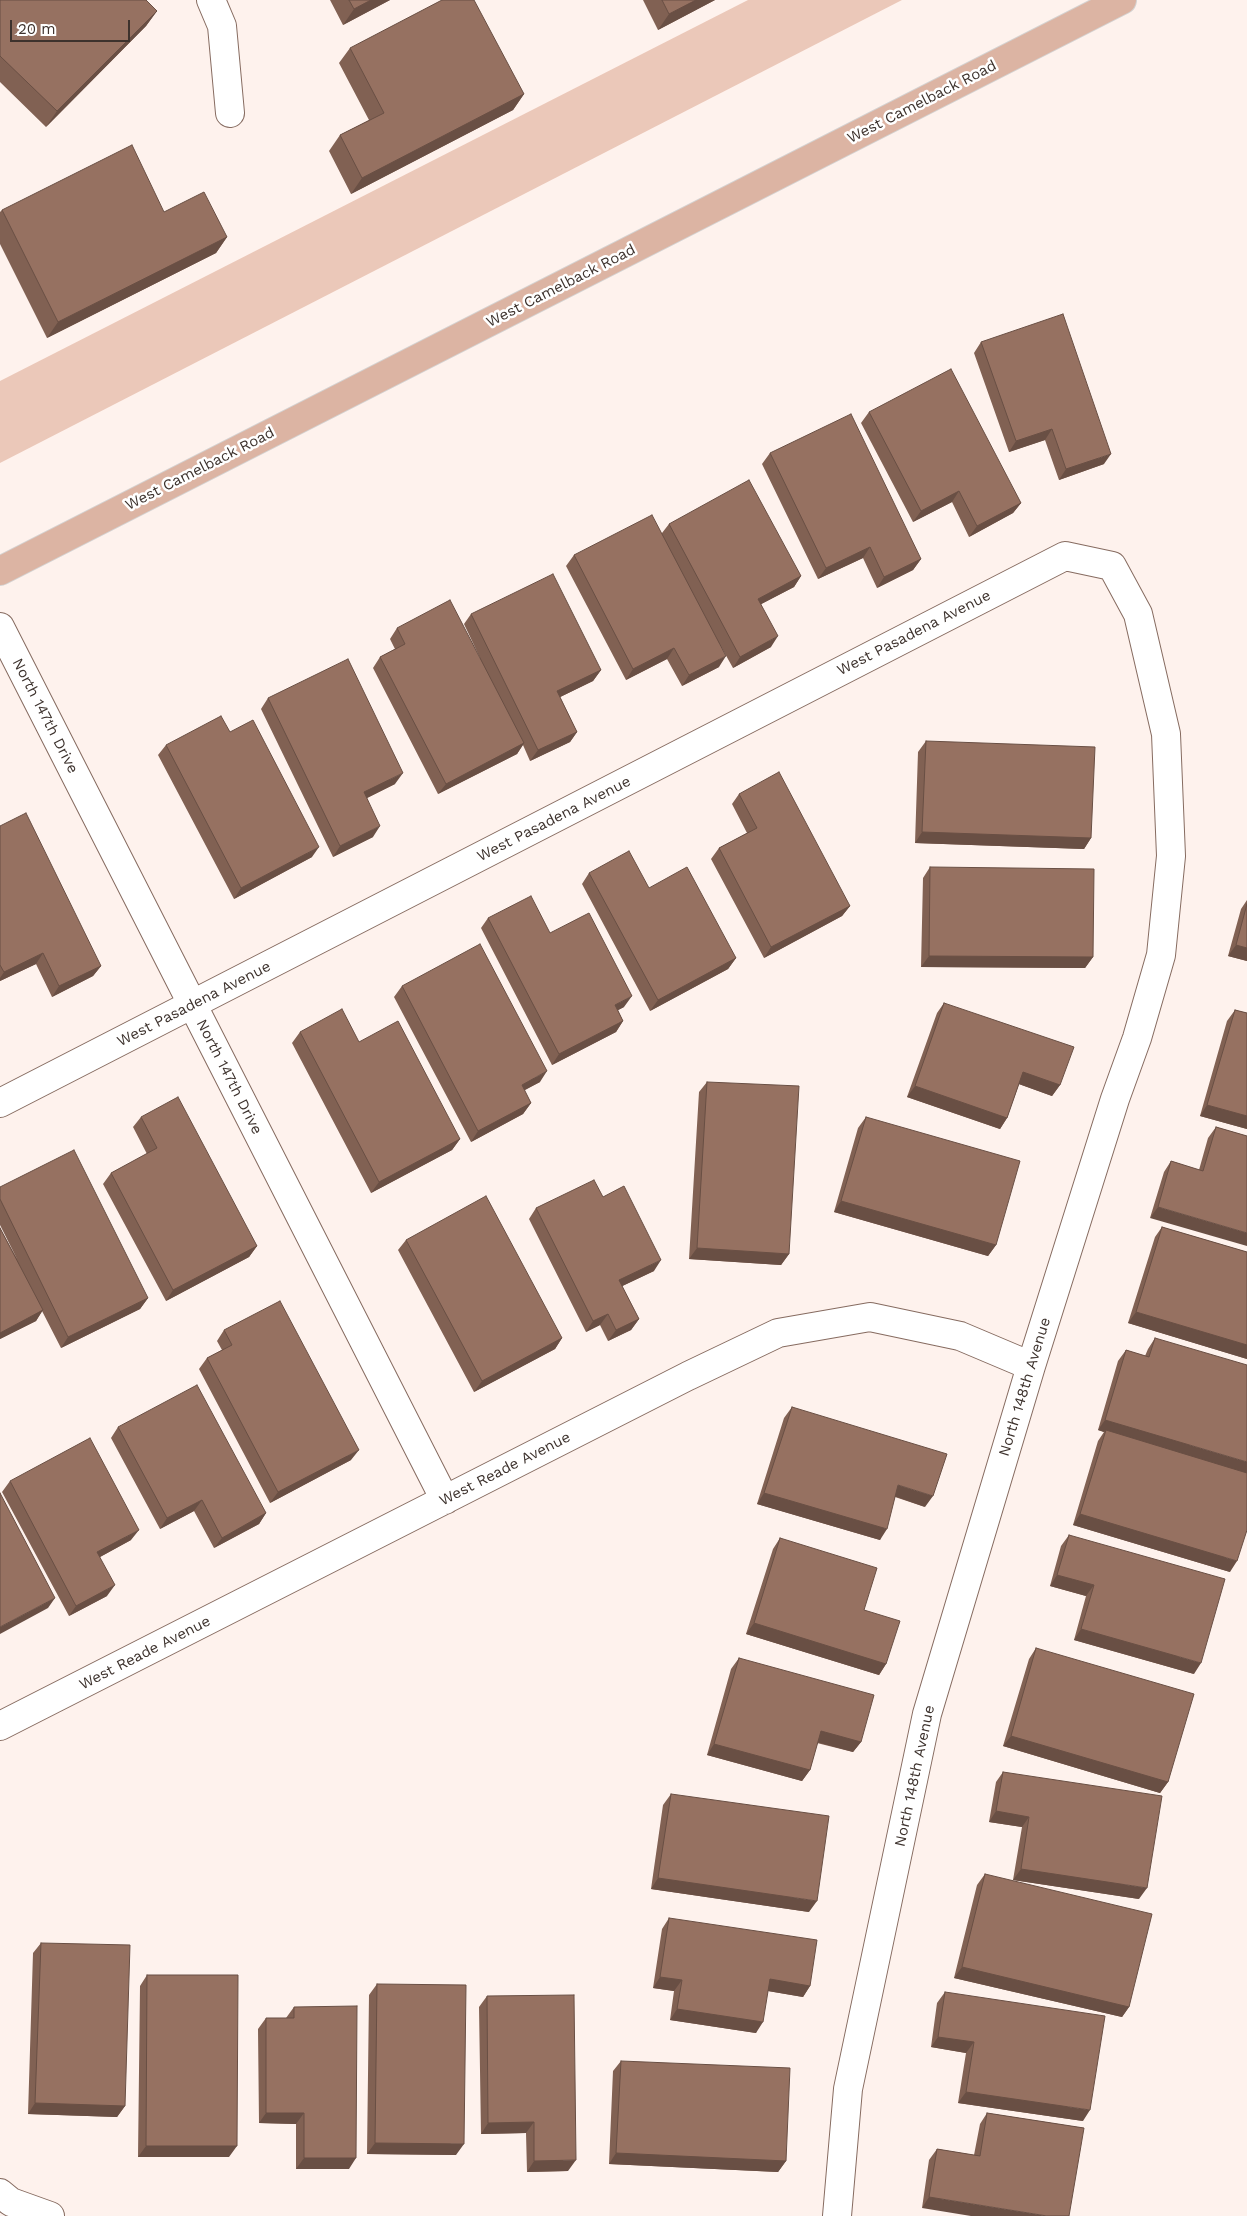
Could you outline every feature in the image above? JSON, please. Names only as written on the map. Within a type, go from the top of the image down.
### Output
[{"type":"main road","name":"West Camelback Road","points":[[0,571],[1122,0]]},
{"type":"street","points":[[211,0],[222,26],[230,113]]},
{"type":"street","name":"West Pasadena Avenue","points":[[0,1103],[1065,556],[1112,566]]},
{"type":"street","name":"North 148th Avenue","points":[[837,2216],[848,2090],[928,1714],[1031,1366],[1115,1099],[1137,1038],[1161,955],[1171,856],[1166,734],[1138,614],[1112,566]]},
{"type":"street","name":"North 147th Drive","points":[[0,627],[445,1500]]},
{"type":"street","name":"West Reade Avenue","points":[[0,1726],[679,1380],[778,1333],[870,1317],[960,1336],[1031,1366]]},
{"type":"street","points":[[6,2197],[50,2216]]},
{"type":"shaded area","points":[[748,0],[902,0],[0,463],[0,381]]},
{"type":"building","points":[[0,0],[146,0],[157,11],[57,111],[0,56]]},
{"type":"building","points":[[349,0],[371,0],[354,9]]},
{"type":"building","points":[[442,0],[474,0],[524,94],[362,178],[340,135],[384,113],[350,48]]},
{"type":"building","points":[[662,0],[696,0],[669,14]]},
{"type":"building","points":[[132,145],[164,212],[204,192],[227,237],[58,322],[2,210]]},
{"type":"building","points":[[1063,314],[1111,454],[1066,469],[1052,429],[1016,441],[981,342]]},
{"type":"building","points":[[951,369],[1021,503],[977,526],[959,491],[921,511],[869,412]]},
{"type":"building","points":[[851,414],[921,559],[884,577],[870,547],[826,568],[770,453]]},
{"type":"building","points":[[749,480],[801,576],[758,599],[778,636],[740,657],[669,524]]},
{"type":"building","points":[[652,515],[726,656],[689,675],[674,648],[633,669],[574,555]]},
{"type":"building","points":[[553,574],[601,670],[557,691],[577,732],[538,750],[471,614]]},
{"type":"building","points":[[450,600],[524,743],[446,784],[380,657],[405,644],[397,628]]},
{"type":"building","points":[[348,659],[403,773],[364,792],[380,826],[340,846],[268,698]]},
{"type":"building","points":[[221,716],[230,732],[253,720],[319,847],[241,888],[166,745]]},
{"type":"building","points":[[926,741],[1095,747],[1091,838],[922,832]]},
{"type":"building","points":[[779,772],[850,906],[771,947],[719,848],[757,828],[739,794]]},
{"type":"building","points":[[26,813],[101,966],[59,986],[43,953],[4,972],[0,965],[0,826]]},
{"type":"building","points":[[629,851],[649,888],[687,867],[736,958],[658,1000],[589,873]]},
{"type":"building","points":[[930,867],[1094,869],[1093,957],[929,956]]},
{"type":"building","points":[[531,896],[550,933],[589,913],[632,996],[615,1005],[623,1021],[559,1054],[488,918]]},
{"type":"building","points":[[1247,904],[1247,948],[1236,945]]},
{"type":"building","points":[[480,944],[547,1071],[522,1085],[531,1103],[478,1131],[402,986]]},
{"type":"building","points":[[944,1003],[1074,1047],[1060,1085],[1023,1072],[1007,1118],[915,1086]]},
{"type":"building","points":[[342,1009],[359,1042],[398,1021],[460,1139],[379,1182],[300,1032]]},
{"type":"building","points":[[1235,1010],[1247,1013],[1247,1116],[1207,1105]]},
{"type":"building","points":[[707,1082],[799,1086],[789,1254],[697,1248]]},
{"type":"building","points":[[178,1097],[257,1246],[173,1290],[111,1173],[157,1148],[141,1117]]},
{"type":"building","points":[[866,1117],[1020,1161],[996,1245],[841,1201]]},
{"type":"building","points":[[1216,1127],[1247,1136],[1247,1233],[1158,1207],[1171,1161],[1203,1171]]},
{"type":"building","points":[[74,1150],[148,1298],[68,1337],[0,1199],[0,1187]]},
{"type":"building","points":[[594,1180],[603,1197],[624,1186],[661,1260],[619,1280],[639,1319],[616,1330],[608,1314],[593,1321],[536,1208]]},
{"type":"building","points":[[486,1196],[562,1338],[482,1381],[406,1240]]},
{"type":"building","points":[[1162,1227],[1247,1252],[1247,1345],[1136,1312]]},
{"type":"building","points":[[0,1228],[43,1310],[0,1333]]},
{"type":"building","points":[[280,1301],[359,1450],[278,1492],[207,1358],[232,1345],[224,1330]]},
{"type":"building","points":[[1155,1338],[1247,1365],[1247,1462],[1105,1420],[1126,1350],[1149,1357]]},
{"type":"building","points":[[197,1385],[266,1513],[222,1538],[202,1500],[167,1518],[118,1427]]},
{"type":"building","points":[[792,1407],[947,1454],[933,1496],[898,1485],[887,1529],[764,1493]]},
{"type":"building","points":[[1106,1430],[1247,1473],[1247,1530],[1237,1561],[1080,1514]]},
{"type":"building","points":[[90,1438],[139,1530],[97,1552],[115,1585],[76,1606],[10,1481]]},
{"type":"building","points":[[0,1493],[55,1598],[0,1627]]},
{"type":"building","points":[[1069,1535],[1225,1579],[1201,1663],[1081,1629],[1094,1585],[1057,1575]]},
{"type":"building","points":[[780,1538],[877,1568],[864,1610],[900,1621],[886,1664],[754,1623]]},
{"type":"building","points":[[1036,1648],[1194,1694],[1168,1782],[1011,1736]]},
{"type":"building","points":[[739,1658],[874,1695],[861,1742],[821,1731],[810,1770],[714,1744]]},
{"type":"building","points":[[1003,1772],[1162,1796],[1147,1888],[1021,1869],[1029,1817],[996,1811]]},
{"type":"building","points":[[671,1794],[829,1816],[817,1901],[658,1878]]},
{"type":"building","points":[[985,1874],[1152,1914],[1129,2007],[962,1967]]},
{"type":"building","points":[[669,1918],[817,1940],[810,1986],[770,1979],[763,2022],[677,2009],[682,1980],[660,1977]]},
{"type":"building","points":[[41,1943],[130,1945],[125,2106],[35,2103]]},
{"type":"building","points":[[147,1975],[238,1975],[237,2146],[146,2146]]},
{"type":"building","points":[[377,1984],[466,1985],[464,2144],[375,2143]]},
{"type":"building","points":[[945,1992],[1105,2016],[1090,2110],[966,2092],[974,2042],[938,2037]]},
{"type":"building","points":[[574,1995],[576,2160],[534,2161],[534,2122],[488,2123],[487,1996]]},
{"type":"building","points":[[357,2006],[356,2158],[304,2158],[304,2113],[266,2113],[266,2018],[294,2018],[294,2007]]},
{"type":"building","points":[[621,2061],[790,2068],[786,2161],[616,2153]]},
{"type":"building","points":[[987,2113],[1084,2128],[1069,2216],[1047,2216],[929,2197],[937,2149],[980,2156]]}]
